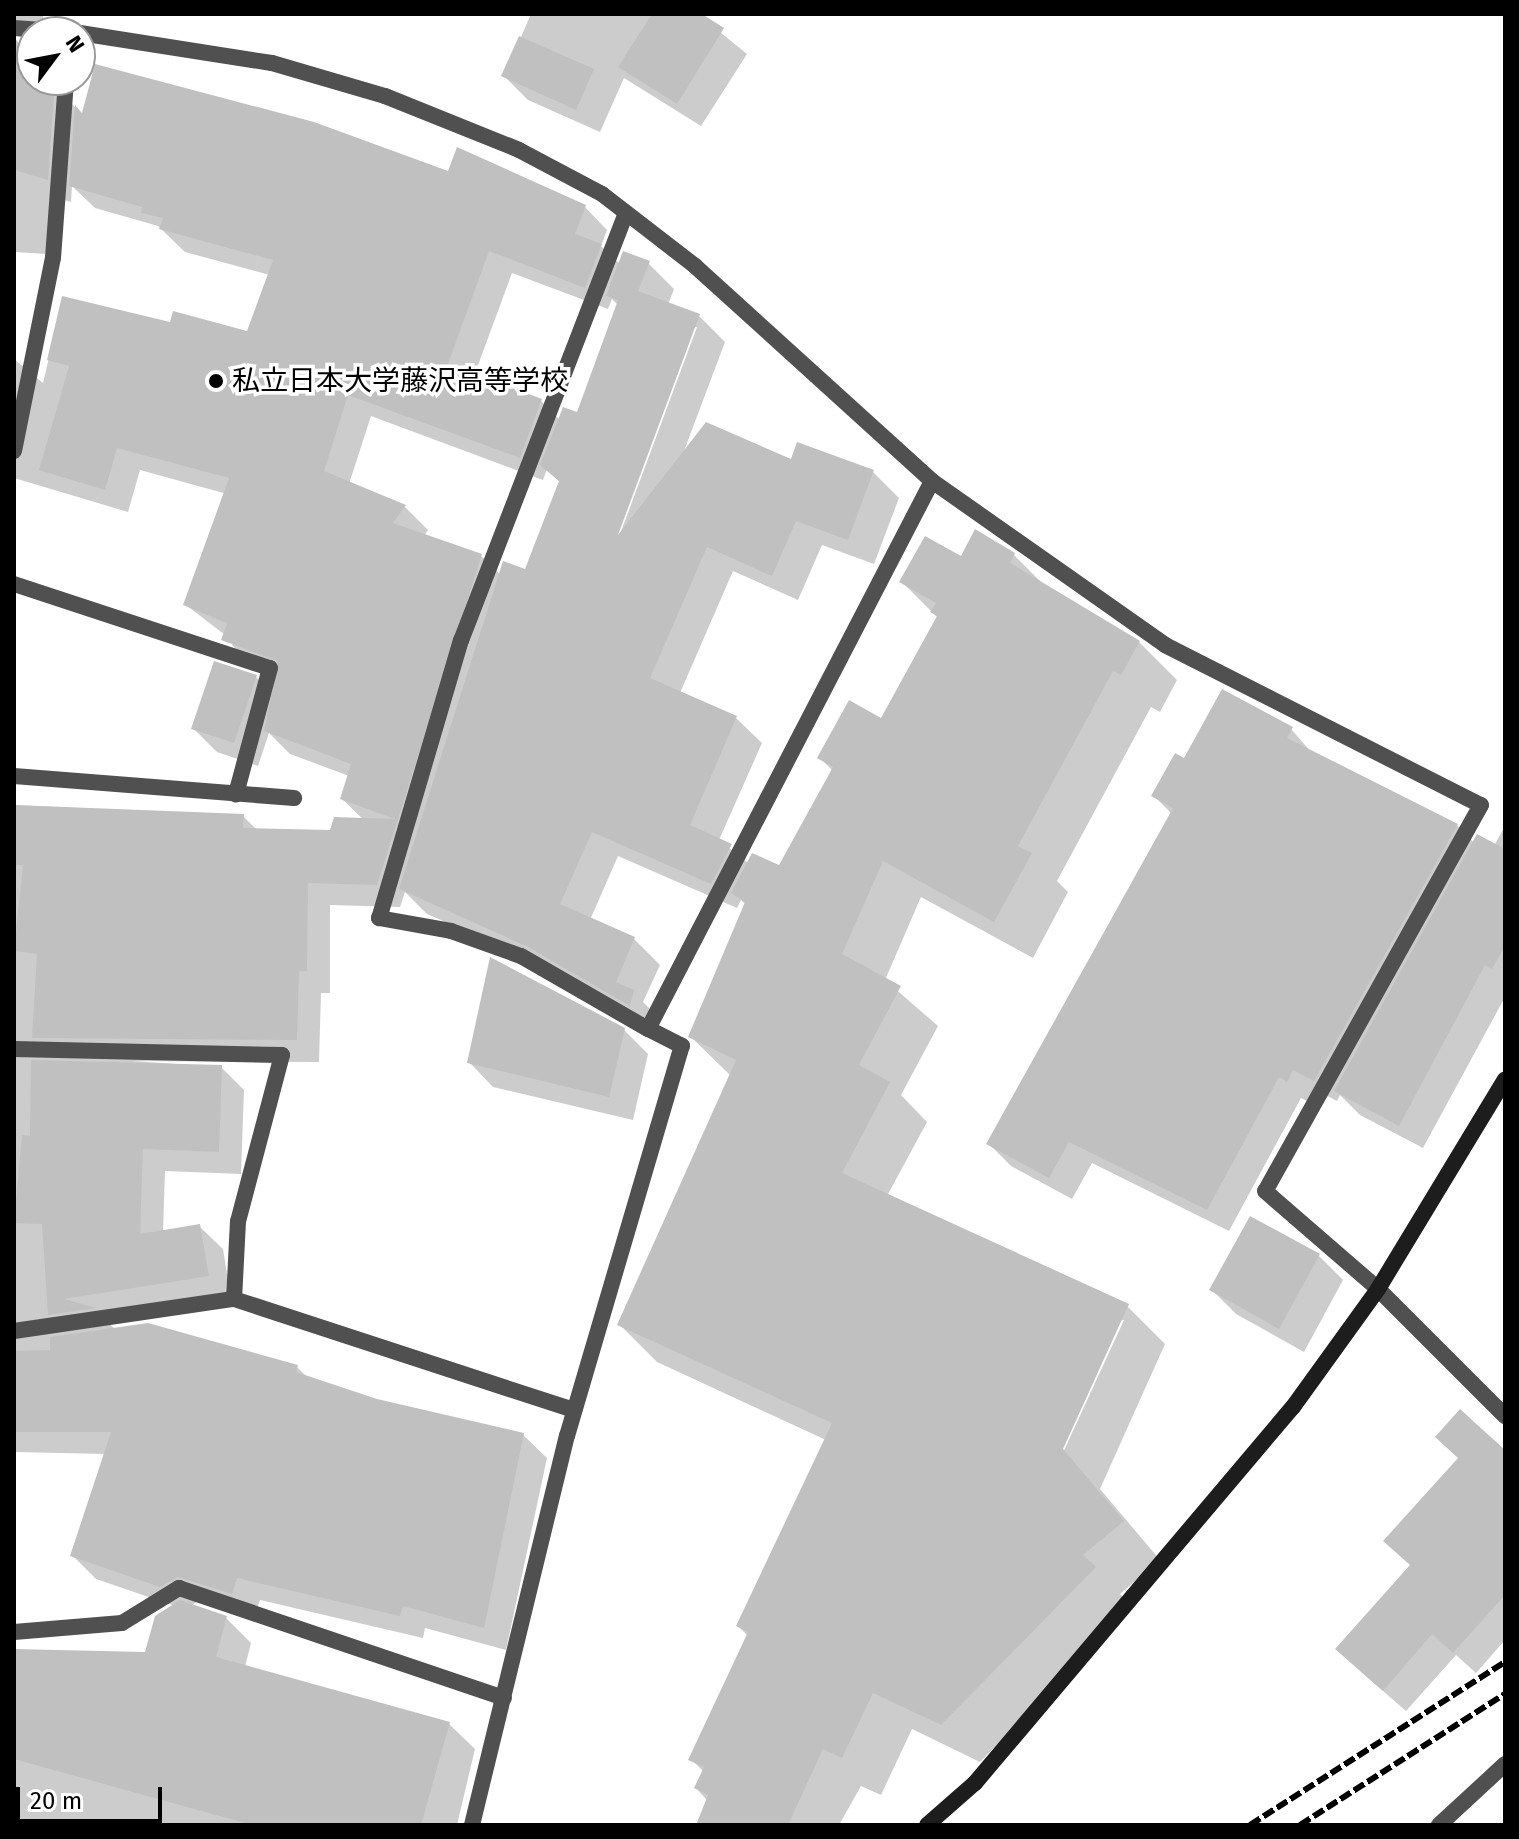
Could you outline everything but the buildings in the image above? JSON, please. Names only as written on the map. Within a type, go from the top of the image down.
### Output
[{"type":"street","points":[[96,36],[272,63],[385,96],[519,150],[626,213],[695,266],[932,481],[1165,645],[1481,805],[1265,1191],[1378,1289],[1505,1416]]},
{"type":"street","points":[[14,451],[53,258],[65,96]]},
{"type":"street","points":[[472,1825],[574,1410],[682,1046],[521,956],[451,931],[379,918],[461,640],[626,213]]},
{"type":"street","points":[[648,1029],[932,481]]},
{"type":"street","points":[[14,584],[270,668],[236,794]]},
{"type":"street","points":[[14,776],[294,798]]},
{"type":"street","points":[[14,1049],[282,1055],[238,1221],[234,1299]]},
{"type":"street","points":[[927,1825],[975,1783],[1293,1407],[1378,1289],[1505,1079]]},
{"type":"street","points":[[14,1331],[234,1299],[574,1410]]},
{"type":"street","points":[[14,1632],[122,1623],[179,1588],[504,1698]]},
{"type":"street","points":[[1439,1825],[1505,1764]]},
{"type":"railway","points":[[1250,1825],[1505,1662]]},
{"type":"railway","points":[[1300,1825],[1505,1694]]},
{"type":"place","name":"私立日本大学藤沢高等学校","points":[[216,381]]}]
